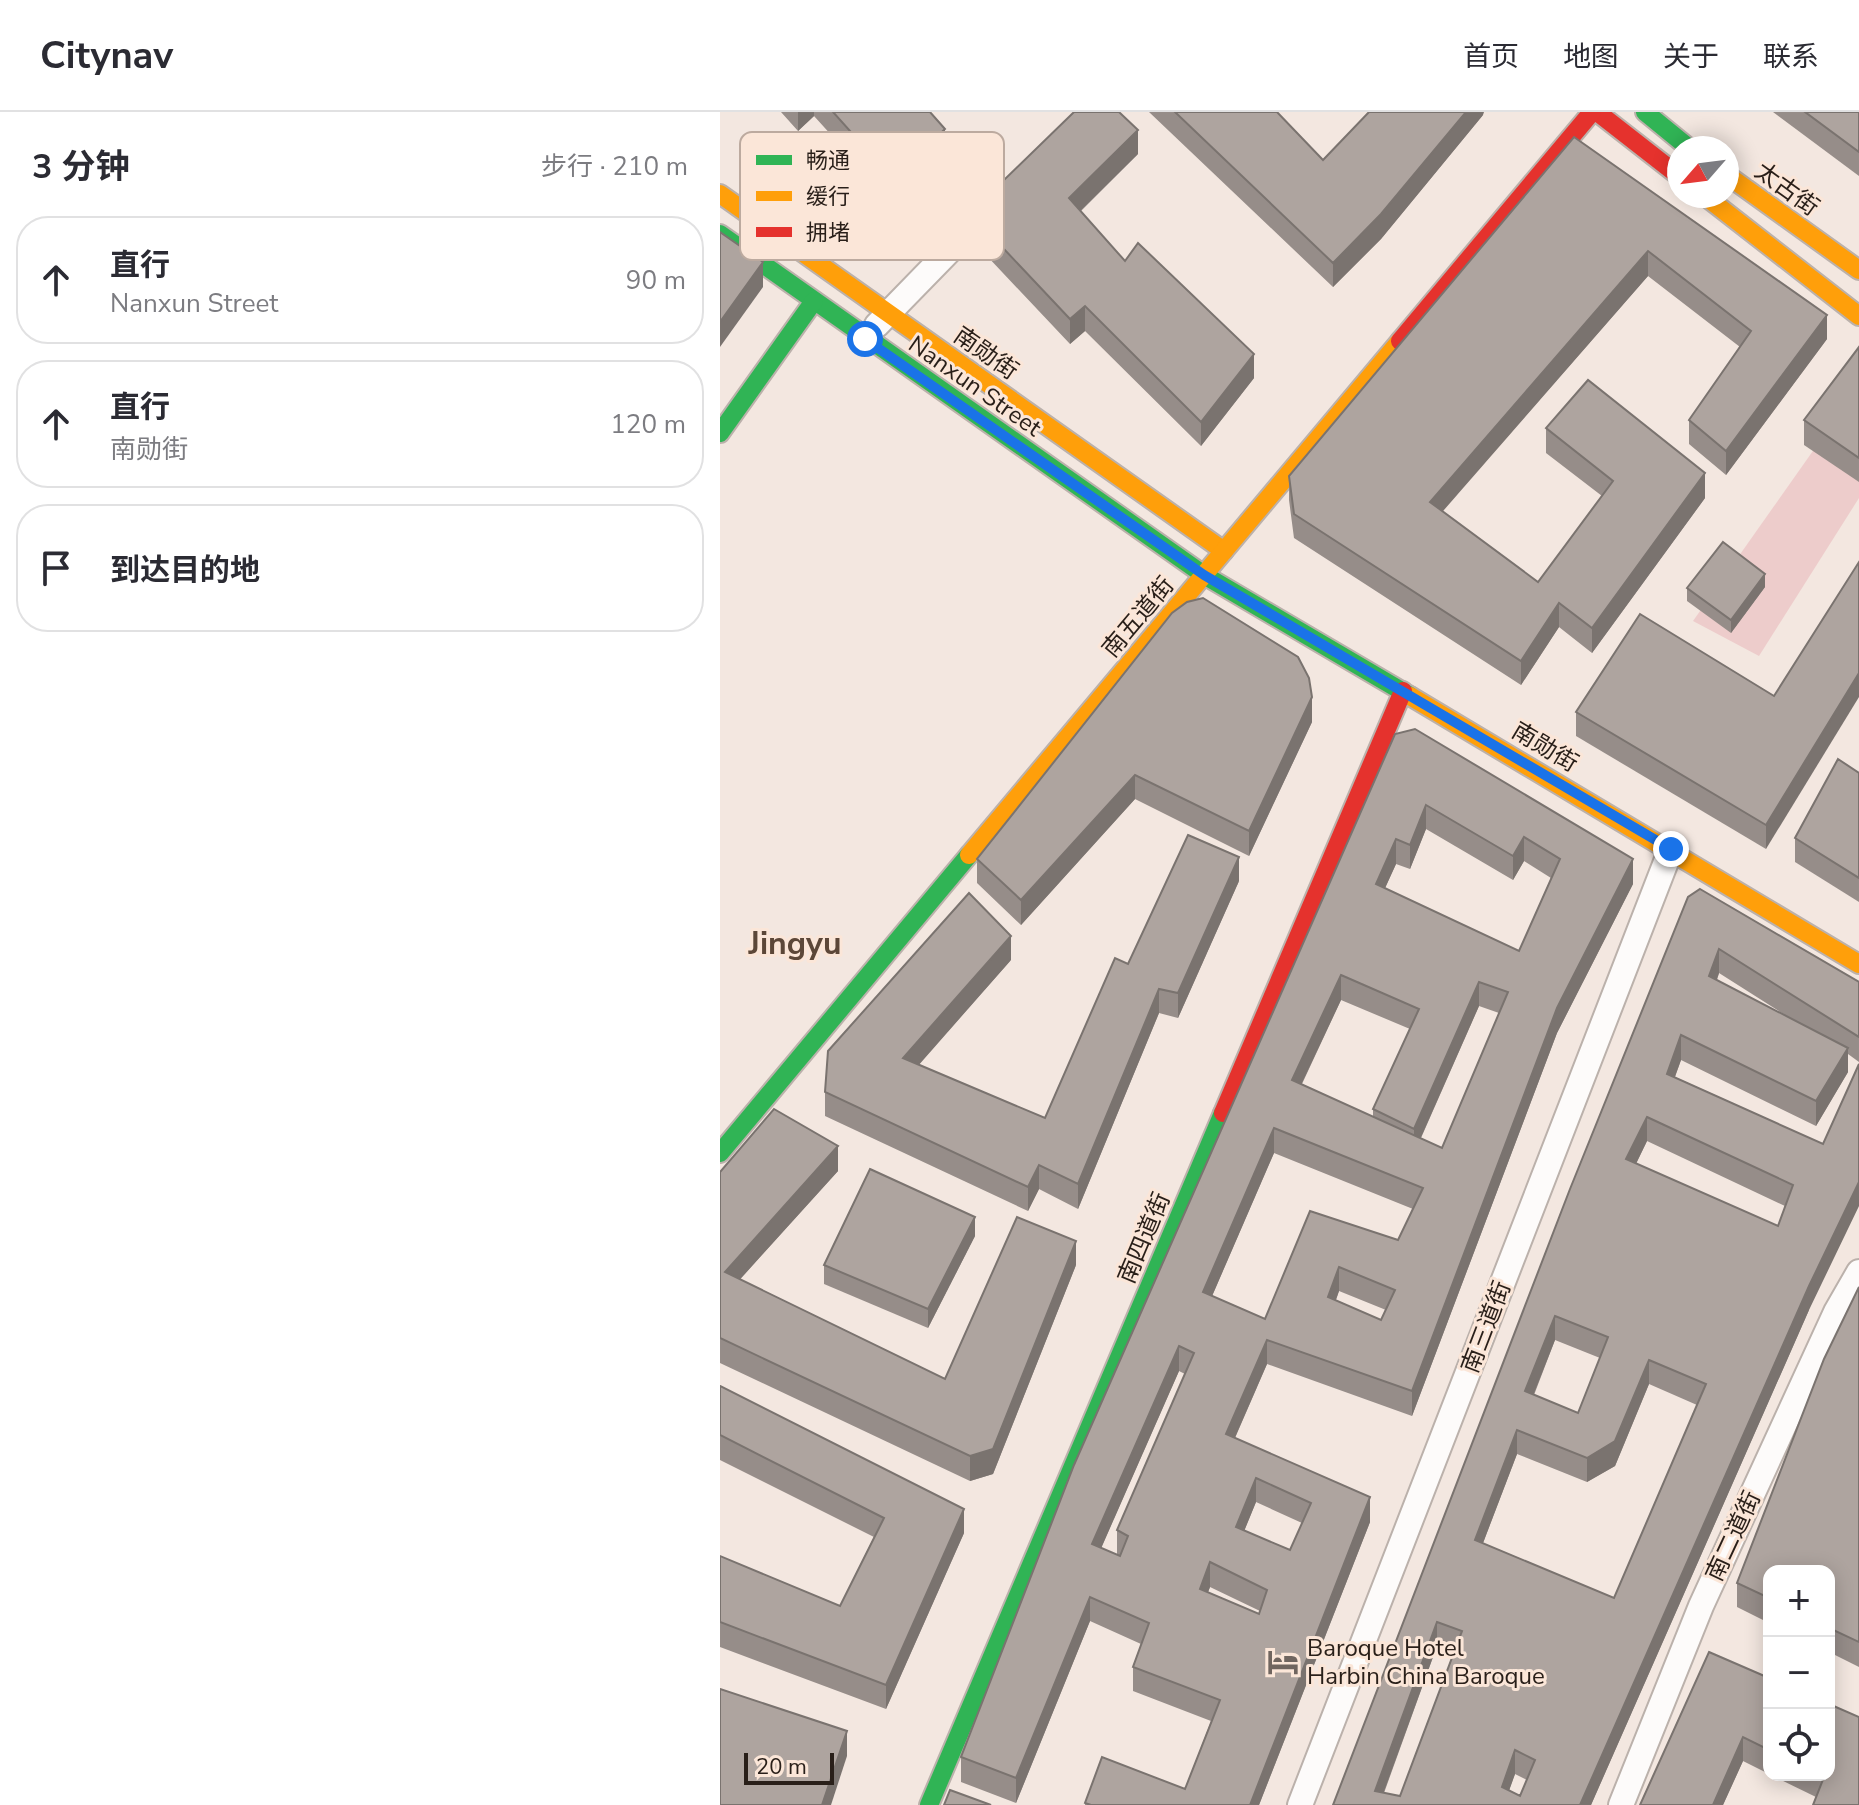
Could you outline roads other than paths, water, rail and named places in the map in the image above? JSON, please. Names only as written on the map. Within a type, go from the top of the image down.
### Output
[{"type":"street","points":[[1595,112],[1667,167]]},
{"type":"street","name":"南五道街","points":[[720,1153],[1595,112]]},
{"type":"street","points":[[1645,112],[1674,136]]},
{"type":"street","name":"太古街","points":[[1739,184],[1859,270]]},
{"type":"street","points":[[1004,195],[1009,190]]},
{"type":"street","name":"南勋街","points":[[720,194],[740,208]]},
{"type":"street","points":[[1720,208],[1859,316]]},
{"type":"street","name":"Nanxun Street","points":[[720,234],[740,248]]},
{"type":"street","name":"Nanxun Street","points":[[756,260],[1204,575]]},
{"type":"street","name":"南勋街","points":[[813,260],[1224,551]]},
{"type":"street","points":[[865,339],[941,260]]},
{"type":"street","points":[[720,433],[814,301]]},
{"type":"street","name":"南勋街","points":[[1204,575],[1671,849],[1859,964]]},
{"type":"street","name":"南四道街","points":[[929,1805],[1403,691]]},
{"type":"street","name":"南三道街","points":[[1300,1805],[1671,849]]},
{"type":"street","name":"南二道街","points":[[1621,1805],[1701,1606],[1836,1312],[1859,1272]]},
{"type":"place","name":"Baroque Hotel Harbin China Baroque","points":[[1283,1662]]},
{"type":"district","name":"Jingyu","points":[[795,943]]}]
